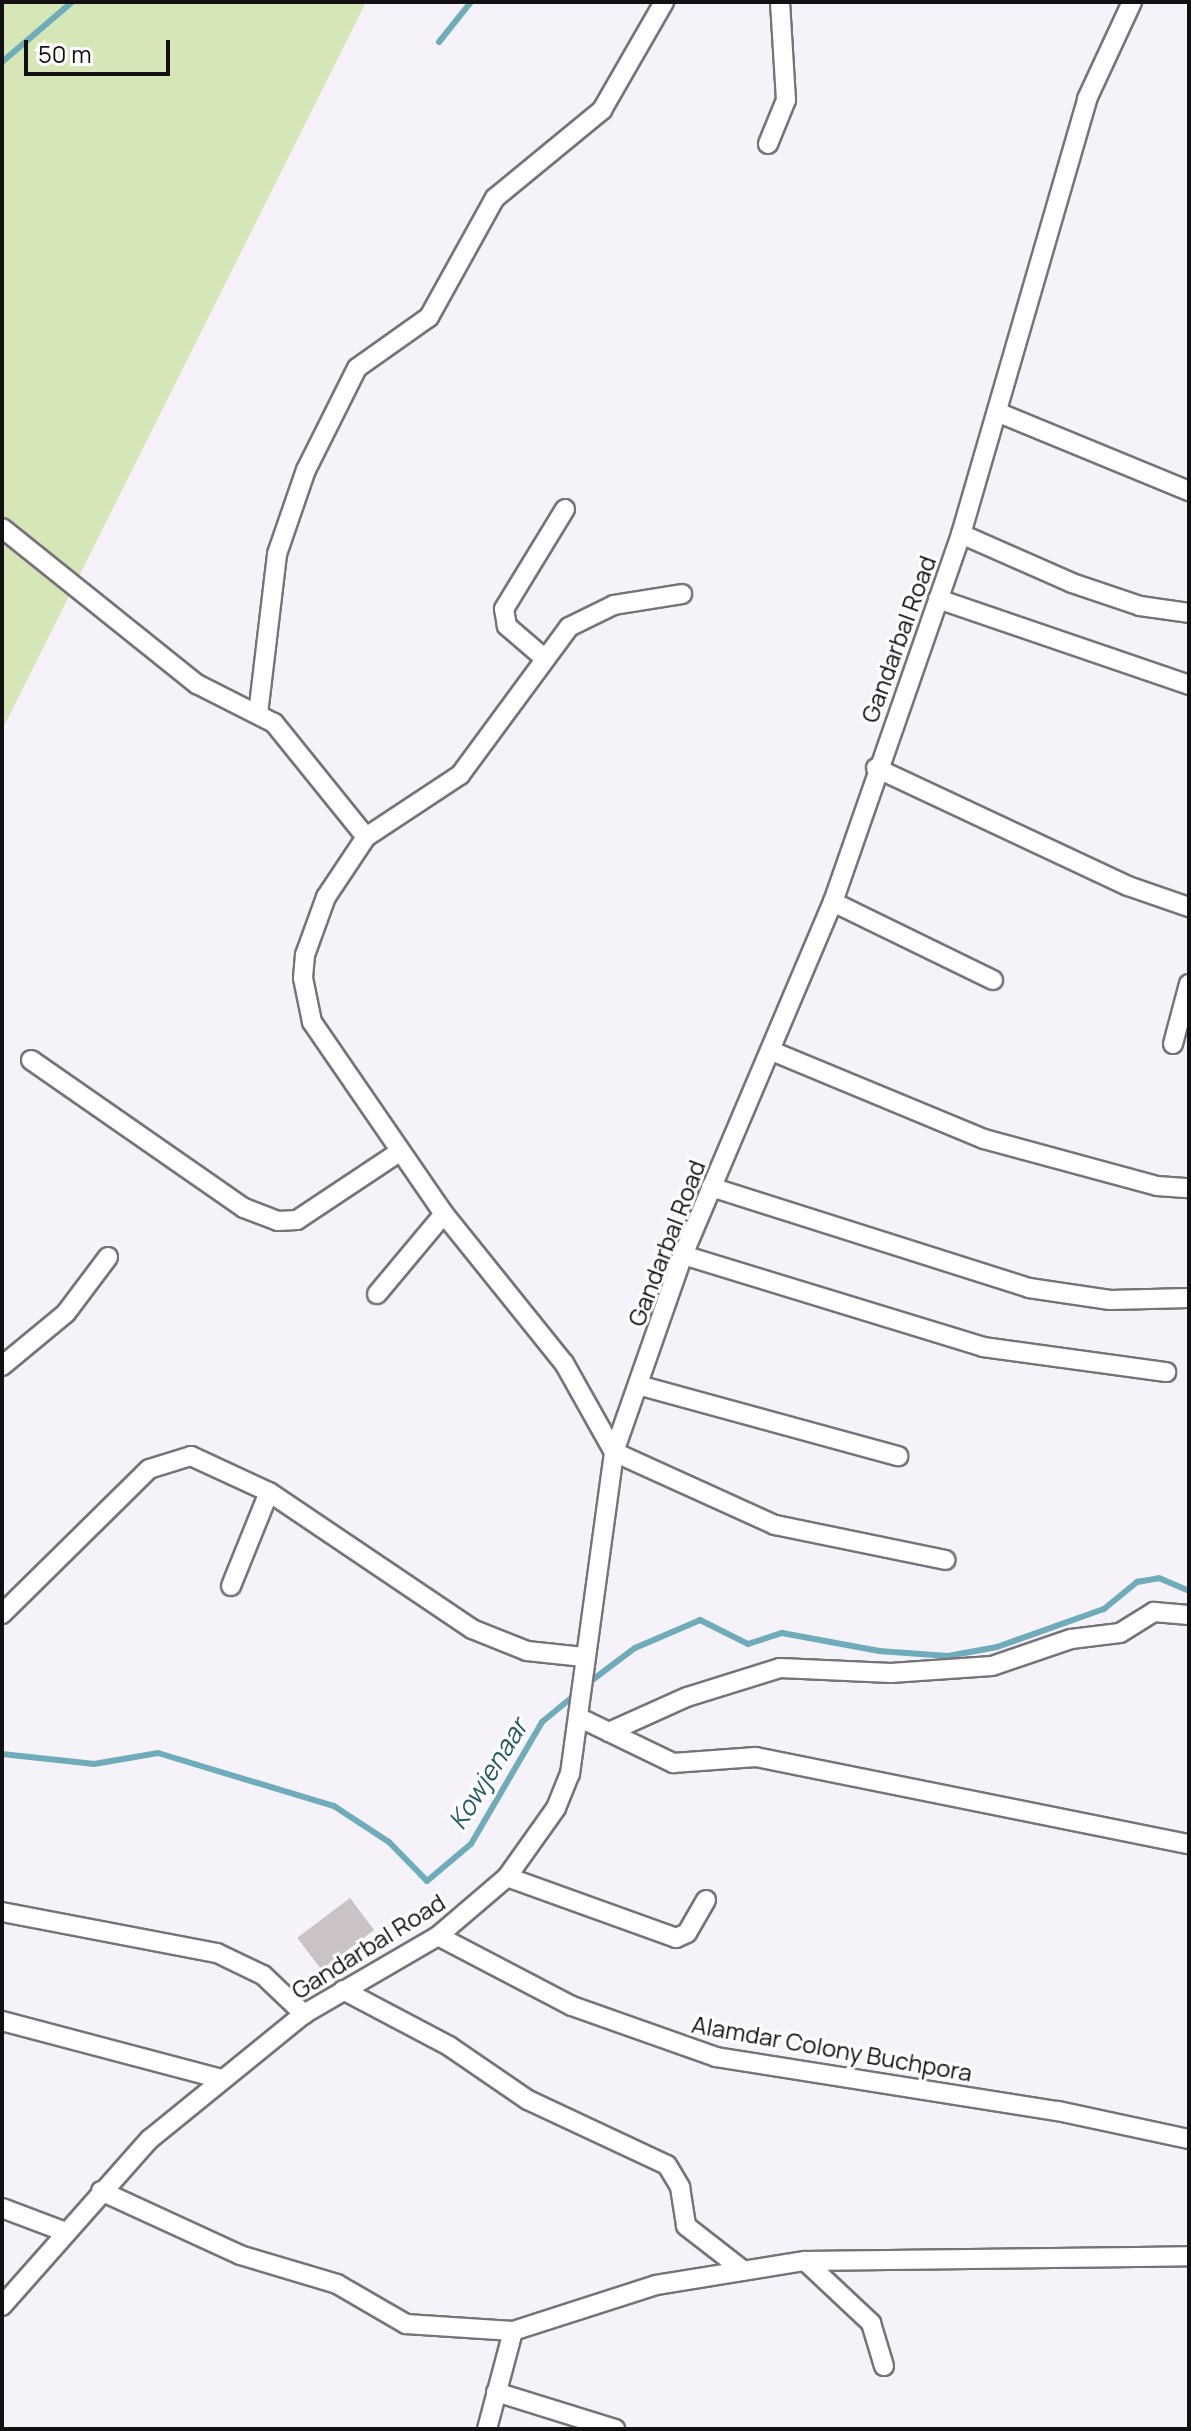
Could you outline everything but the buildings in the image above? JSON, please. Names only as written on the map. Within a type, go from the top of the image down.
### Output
[{"type":"street","points":[[258,714],[277,554],[306,470],[357,368],[429,317],[495,198],[608,103],[664,2]]},
{"type":"street","points":[[768,144],[786,100],[780,2]]},
{"type":"street","name":"Gandarbal Road","points":[[2,2306],[63,2231],[101,2191],[222,2079],[304,2014],[438,1936],[507,1877],[556,1808],[570,1774],[583,1658],[614,1452],[683,1255],[774,1052],[833,902],[876,768],[961,534],[1087,99],[1132,2]]},
{"type":"street","points":[[997,412],[1055,441],[1189,491]]},
{"type":"street","points":[[543,657],[507,626],[504,609],[565,509]]},
{"type":"street","points":[[2,528],[197,684],[258,714],[291,739],[366,837]]},
{"type":"street","points":[[961,534],[1072,583],[1140,606],[1189,613]]},
{"type":"street","points":[[682,594],[628,601],[581,620],[543,657],[501,726],[460,775],[366,837],[326,897],[303,978],[323,1046],[444,1214],[564,1363],[614,1452],[775,1525],[945,1560]]},
{"type":"street","points":[[938,599],[1189,685]]},
{"type":"street","points":[[876,768],[1128,886],[1189,907]]},
{"type":"street","points":[[833,902],[993,980]]},
{"type":"street","points":[[1173,1044],[1189,984]]},
{"type":"street","points":[[774,1052],[984,1139],[1157,1186],[1189,1188]]},
{"type":"street","points":[[31,1060],[244,1208],[278,1221],[297,1220],[398,1153]]},
{"type":"street","points":[[711,1187],[1029,1288],[1110,1300],[1189,1298]]},
{"type":"street","points":[[377,1294],[444,1214]]},
{"type":"street","points":[[683,1255],[983,1347],[1166,1372]]},
{"type":"street","points":[[2,1366],[66,1313],[108,1257]]},
{"type":"street","points":[[638,1385],[898,1456]]},
{"type":"street","points":[[2,1614],[149,1469],[173,1459],[207,1459],[269,1492],[472,1629],[527,1651],[583,1658]]},
{"type":"street","points":[[231,1586],[269,1492]]},
{"type":"street","points":[[609,1732],[687,1697],[780,1668],[891,1673],[992,1666],[1071,1639],[1120,1633],[1154,1612],[1189,1615]]},
{"type":"street","points":[[578,1716],[673,1763],[756,1757],[1189,1844]]},
{"type":"street","points":[[507,1877],[676,1938],[687,1933],[706,1900]]},
{"type":"street","points":[[2,1912],[217,1953],[263,1975],[304,2014]]},
{"type":"street","name":"Alamdar Colony Buchpora","points":[[438,1936],[572,2006],[716,2057],[1058,2111],[1189,2139]]},
{"type":"street","points":[[343,1990],[449,2046],[528,2100],[667,2165],[680,2187],[686,2226],[744,2271]]},
{"type":"street","points":[[2,2021],[222,2079]]},
{"type":"street","points":[[101,2191],[240,2255],[337,2284],[406,2324],[513,2331],[656,2285],[805,2261],[1189,2256]]},
{"type":"street","points":[[2,2208],[63,2231]]},
{"type":"street","points":[[805,2261],[871,2323],[884,2366]]},
{"type":"street","points":[[487,2429],[513,2331]]},
{"type":"street","points":[[496,2392],[615,2429]]},
{"type":"green space","points":[[2,2],[366,2],[2,730]]},
{"type":"waterway","points":[[2,62],[72,2]]},
{"type":"waterway","points":[[439,42],[471,2]]},
{"type":"waterway","name":"Kowjenaar","points":[[587,1684],[635,1648],[700,1620],[748,1644],[782,1633],[879,1651],[948,1656],[997,1647],[1104,1609],[1137,1582],[1159,1578],[1189,1591]]},
{"type":"waterway","name":"Kowjenaar","points":[[2,1754],[94,1764],[158,1753],[334,1806],[389,1842],[427,1881],[471,1844],[542,1722],[576,1694]]}]
